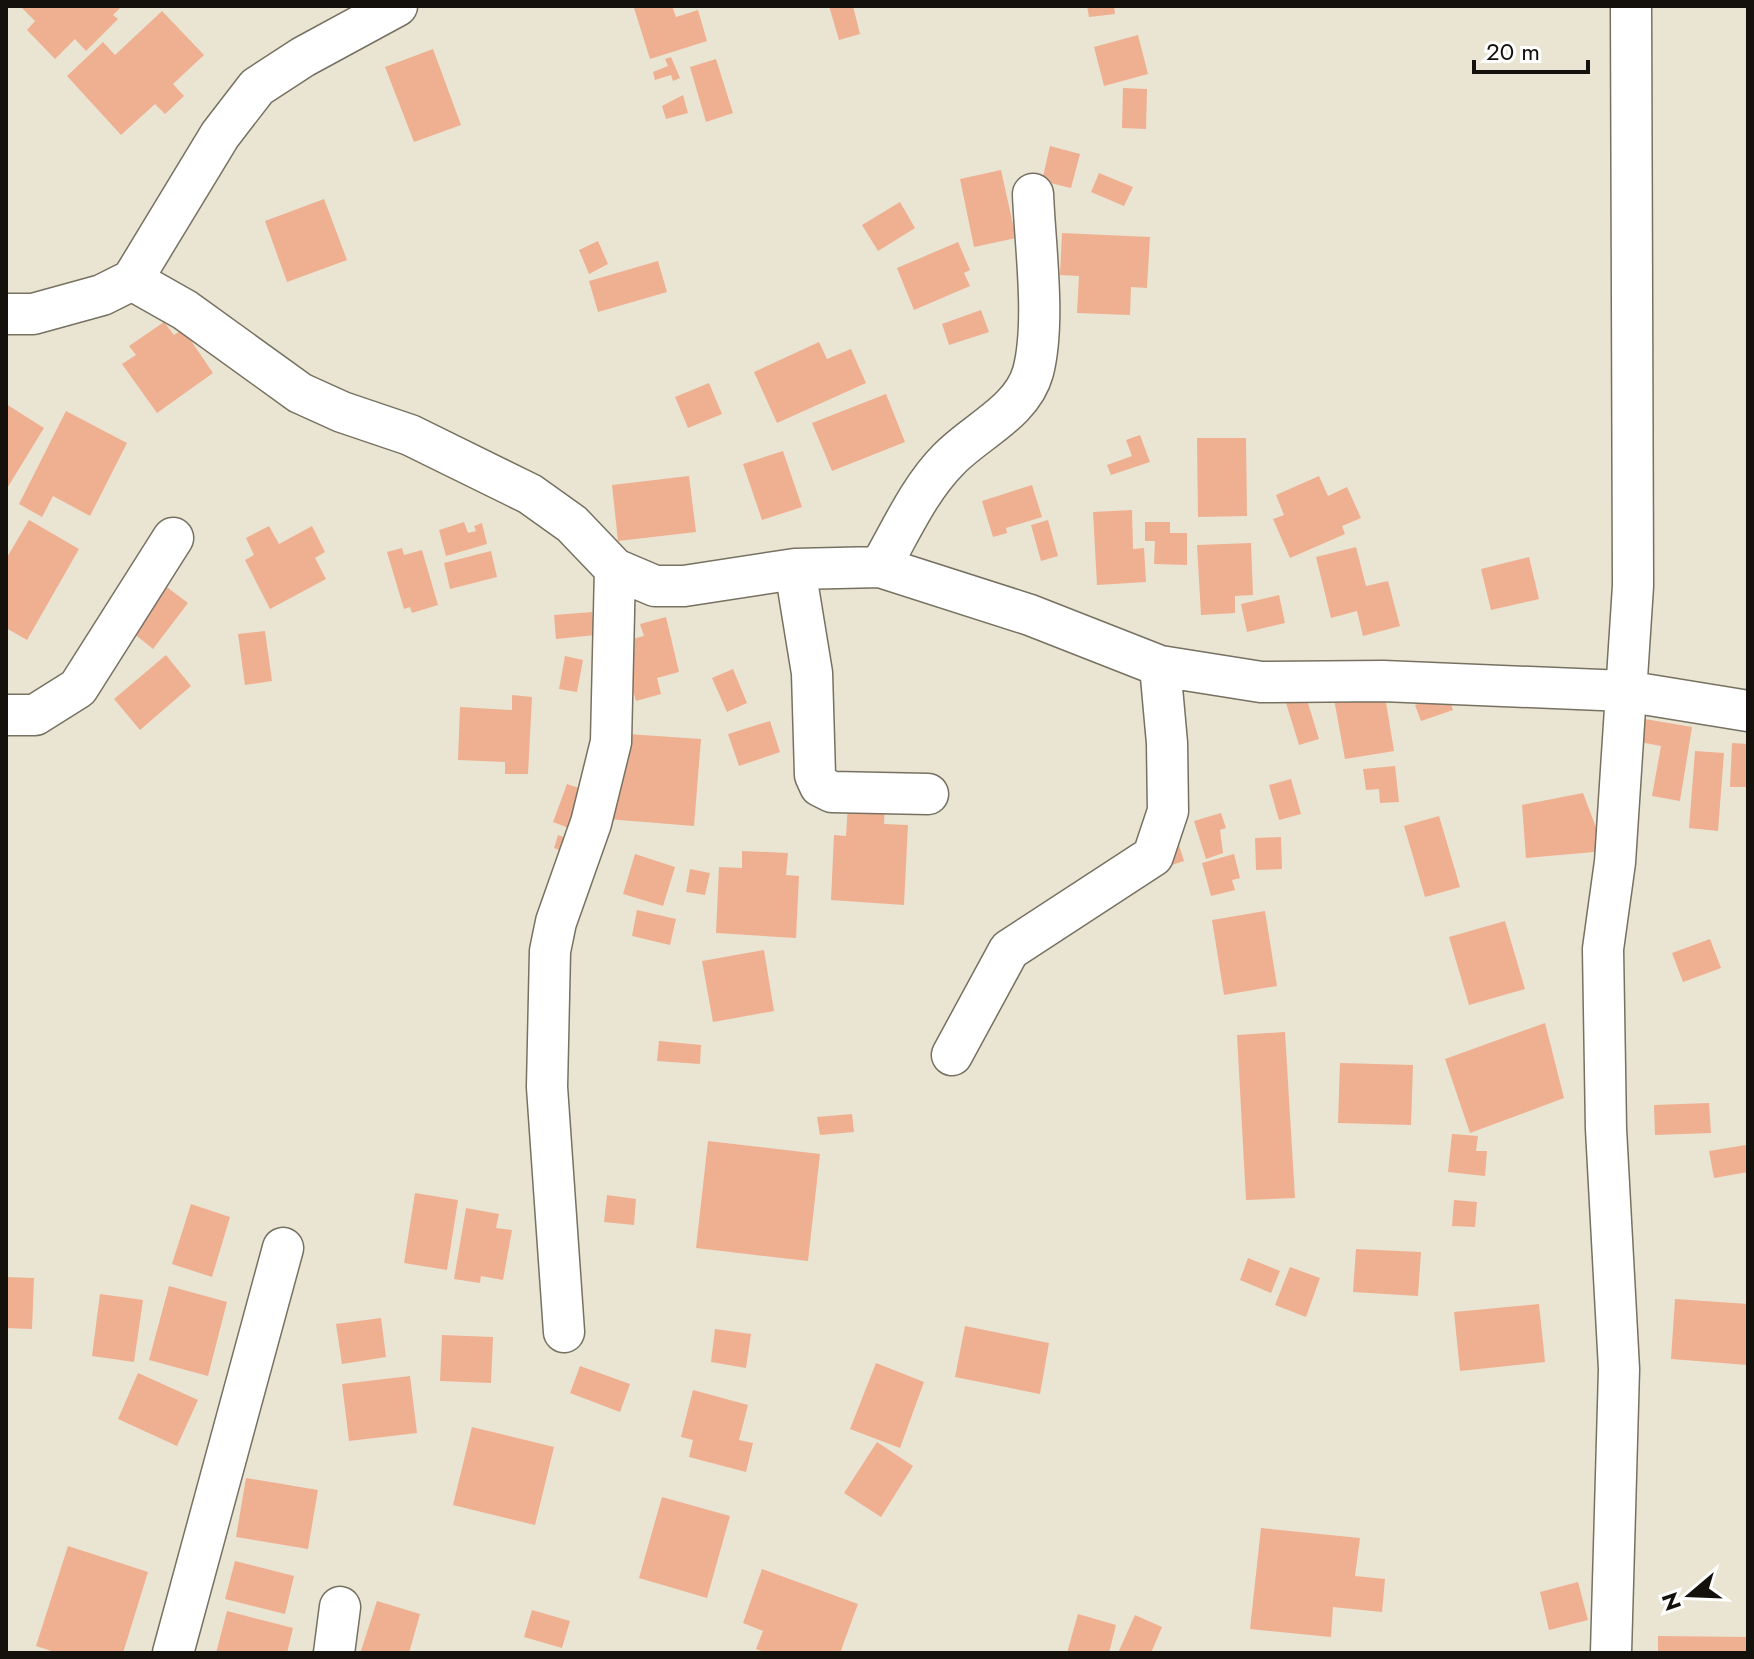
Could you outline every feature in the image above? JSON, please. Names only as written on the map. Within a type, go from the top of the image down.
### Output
[{"type":"street","points":[[6,314],[33,314],[88,299],[132,280],[220,135],[257,87],[303,57],[397,6]]},
{"type":"street","points":[[1611,1653],[1619,1369],[1606,1129],[1603,949],[1615,862],[1633,586],[1631,6]]},
{"type":"street","points":[[880,567],[928,484],[949,458],[1021,397],[1033,372],[1038,307],[1033,194]]},
{"type":"street","points":[[132,280],[185,310],[300,393],[410,435],[530,494],[572,524],[615,569],[655,586],[684,586],[795,569],[880,567],[1043,620],[1160,666],[1261,682],[1383,681],[1625,691],[1748,711]]},
{"type":"street","points":[[6,715],[35,715],[78,688],[173,538]]},
{"type":"street","points":[[564,1332],[547,1087],[550,951],[556,922],[591,823],[611,742],[615,569]]},
{"type":"street","points":[[795,569],[812,673],[815,775],[820,786],[832,792],[928,794]]},
{"type":"street","points":[[952,1055],[1009,950],[1153,856],[1168,811],[1167,743],[1160,666]]},
{"type":"street","points":[[173,1653],[283,1248]]},
{"type":"street","points":[[334,1653],[340,1607]]},
{"type":"building","points":[[20,6],[122,6],[113,15],[118,19],[86,51],[75,39],[55,59],[27,30],[35,21]]},
{"type":"building","points":[[672,6],[676,17],[698,10],[707,41],[650,59],[634,8]]},
{"type":"building","points":[[829,6],[853,6],[860,34],[839,40]]},
{"type":"building","points":[[1087,6],[1114,6],[1115,14],[1089,17]]},
{"type":"building","points":[[162,11],[204,55],[173,84],[184,96],[165,114],[155,104],[121,135],[67,76],[103,42],[115,55]]},
{"type":"building","points":[[1138,35],[1148,74],[1104,86],[1094,47]]},
{"type":"building","points":[[433,49],[461,125],[414,142],[385,67]]},
{"type":"building","points":[[671,57],[680,78],[673,81],[671,75],[655,80],[653,72],[668,66],[665,59]]},
{"type":"building","points":[[716,59],[733,113],[706,122],[690,67]]},
{"type":"building","points":[[1123,88],[1147,89],[1146,129],[1122,128]]},
{"type":"building","points":[[683,95],[688,113],[666,119],[662,106]]},
{"type":"building","points":[[1050,146],[1080,154],[1071,188],[1042,181]]},
{"type":"building","points":[[1001,170],[1016,238],[974,247],[960,179]]},
{"type":"building","points":[[1099,173],[1133,187],[1124,206],[1091,192]]},
{"type":"building","points":[[324,199],[347,260],[287,282],[265,221]]},
{"type":"building","points":[[900,202],[915,228],[878,251],[862,225]]},
{"type":"building","points":[[1062,233],[1150,237],[1147,288],[1131,287],[1130,315],[1077,313],[1079,276],[1060,275]]},
{"type":"building","points":[[598,241],[608,264],[589,274],[579,250]]},
{"type":"building","points":[[958,242],[970,270],[964,273],[970,286],[914,310],[897,268]]},
{"type":"building","points":[[658,261],[667,292],[598,312],[589,281]]},
{"type":"building","points":[[981,310],[989,332],[949,345],[942,324]]},
{"type":"building","points":[[164,322],[174,335],[183,329],[213,373],[157,413],[122,364],[136,355],[129,346]]},
{"type":"building","points":[[819,342],[827,359],[851,349],[866,383],[777,423],[754,372]]},
{"type":"building","points":[[709,383],[722,414],[688,428],[675,397]]},
{"type":"building","points":[[886,394],[905,442],[832,471],[812,423]]},
{"type":"building","points":[[6,404],[44,428],[6,490]]},
{"type":"building","points":[[66,411],[127,443],[90,516],[53,496],[42,517],[19,504]]},
{"type":"building","points":[[1140,435],[1150,462],[1111,475],[1107,465],[1132,456],[1126,440]]},
{"type":"building","points":[[1197,438],[1246,438],[1247,516],[1198,517]]},
{"type":"building","points":[[783,451],[802,507],[762,520],[743,464]]},
{"type":"building","points":[[689,476],[696,532],[618,541],[612,485]]},
{"type":"building","points":[[1319,476],[1328,496],[1347,487],[1361,518],[1342,526],[1345,534],[1290,558],[1273,519],[1284,515],[1276,495]]},
{"type":"building","points":[[1032,485],[1042,517],[1006,528],[1007,533],[993,537],[982,501]]},
{"type":"building","points":[[1132,510],[1133,549],[1144,548],[1146,582],[1097,585],[1093,512]]},
{"type":"building","points":[[29,520],[79,549],[27,640],[6,628],[6,559]]},
{"type":"building","points":[[1048,520],[1058,556],[1041,561],[1031,525]]},
{"type":"building","points":[[464,522],[468,533],[476,531],[474,526],[482,523],[487,544],[446,556],[439,530]]},
{"type":"building","points":[[1145,522],[1170,522],[1170,533],[1187,533],[1187,565],[1154,564],[1155,541],[1145,541]]},
{"type":"building","points":[[269,526],[279,544],[312,526],[325,552],[315,558],[326,579],[270,609],[245,560],[254,555],[246,538]]},
{"type":"building","points":[[1251,543],[1253,595],[1235,596],[1235,613],[1201,615],[1197,545]]},
{"type":"building","points":[[1356,547],[1366,586],[1388,581],[1400,626],[1363,636],[1357,611],[1331,618],[1316,557]]},
{"type":"building","points":[[402,548],[404,555],[422,550],[438,605],[412,613],[410,607],[404,609],[387,552]]},
{"type":"building","points":[[491,551],[497,577],[450,589],[444,563]]},
{"type":"building","points":[[1529,557],[1539,599],[1491,610],[1481,569]]},
{"type":"building","points":[[156,579],[188,603],[153,649],[122,624]]},
{"type":"building","points":[[1279,595],[1285,623],[1247,632],[1241,604]]},
{"type":"building","points":[[592,612],[595,635],[556,639],[554,615]]},
{"type":"building","points":[[666,617],[679,672],[657,678],[661,694],[636,701],[620,642],[644,636],[640,624]]},
{"type":"building","points":[[265,631],[272,681],[245,685],[238,634]]},
{"type":"building","points":[[166,655],[191,686],[140,730],[114,699]]},
{"type":"building","points":[[565,656],[583,660],[577,692],[559,689]]},
{"type":"building","points":[[733,669],[747,703],[727,712],[712,678]]},
{"type":"building","points":[[1303,687],[1319,739],[1299,745],[1283,693]]},
{"type":"building","points":[[1384,690],[1394,751],[1345,759],[1334,699]]},
{"type":"building","points":[[1448,694],[1453,710],[1421,721],[1415,705]]},
{"type":"building","points":[[512,695],[532,697],[528,774],[505,774],[505,762],[458,760],[460,707],[512,710]]},
{"type":"building","points":[[1639,718],[1692,727],[1680,801],[1652,796],[1661,746],[1635,741]]},
{"type":"building","points":[[770,721],[780,752],[739,766],[728,734]]},
{"type":"building","points":[[613,733],[701,739],[694,826],[607,819]]},
{"type":"building","points":[[1732,743],[1748,744],[1748,787],[1730,787]]},
{"type":"building","points":[[1695,751],[1724,753],[1718,831],[1689,828]]},
{"type":"building","points":[[1395,766],[1399,802],[1380,803],[1379,789],[1366,790],[1363,769]]},
{"type":"building","points":[[1291,779],[1301,814],[1279,820],[1269,785]]},
{"type":"building","points":[[567,784],[593,793],[579,832],[553,822]]},
{"type":"building","points":[[1583,793],[1605,851],[1526,858],[1522,805]]},
{"type":"building","points":[[848,804],[885,806],[884,824],[908,825],[904,905],[831,900],[834,835],[846,836]]},
{"type":"building","points":[[1221,813],[1226,828],[1220,830],[1223,853],[1206,859],[1194,821]]},
{"type":"building","points":[[1439,816],[1460,887],[1425,897],[1404,826]]},
{"type":"building","points":[[558,835],[580,843],[575,856],[554,848]]},
{"type":"building","points":[[1281,837],[1282,869],[1256,870],[1255,838]]},
{"type":"building","points":[[1178,842],[1184,861],[1163,868]]},
{"type":"building","points":[[742,851],[788,853],[786,875],[799,876],[796,938],[716,933],[719,867],[742,868]]},
{"type":"building","points":[[635,854],[675,867],[663,906],[623,894]]},
{"type":"building","points":[[1234,854],[1240,878],[1232,880],[1235,890],[1211,896],[1202,863]]},
{"type":"building","points":[[690,869],[710,873],[705,895],[686,892]]},
{"type":"building","points":[[637,910],[676,919],[670,945],[632,936]]},
{"type":"building","points":[[1265,911],[1277,986],[1224,995],[1212,920]]},
{"type":"building","points":[[1505,921],[1525,989],[1469,1005],[1449,937]]},
{"type":"building","points":[[1710,939],[1721,968],[1683,982],[1672,953]]},
{"type":"building","points":[[764,950],[774,1011],[713,1022],[702,961]]},
{"type":"building","points":[[1545,1023],[1564,1098],[1470,1133],[1445,1059]]},
{"type":"building","points":[[1285,1032],[1295,1198],[1246,1200],[1237,1035]]},
{"type":"building","points":[[659,1041],[701,1045],[700,1064],[657,1061]]},
{"type":"building","points":[[1340,1063],[1413,1065],[1411,1125],[1338,1123]]},
{"type":"building","points":[[1709,1103],[1711,1133],[1655,1135],[1654,1105]]},
{"type":"building","points":[[852,1114],[854,1132],[820,1135],[817,1117]]},
{"type":"building","points":[[1452,1134],[1478,1136],[1476,1151],[1487,1151],[1485,1176],[1448,1172]]},
{"type":"building","points":[[708,1141],[820,1154],[808,1261],[696,1248]]},
{"type":"building","points":[[1746,1145],[1748,1172],[1714,1178],[1709,1151]]},
{"type":"building","points":[[415,1193],[458,1200],[447,1270],[404,1263]]},
{"type":"building","points":[[607,1195],[636,1199],[634,1225],[604,1222]]},
{"type":"building","points":[[1454,1200],[1477,1202],[1475,1227],[1452,1226]]},
{"type":"building","points":[[191,1204],[230,1217],[212,1277],[172,1264]]},
{"type":"building","points":[[466,1208],[499,1214],[496,1228],[512,1230],[503,1280],[481,1276],[480,1283],[454,1279]]},
{"type":"building","points":[[1356,1249],[1421,1252],[1418,1296],[1353,1292]]},
{"type":"building","points":[[1248,1258],[1280,1271],[1271,1293],[1240,1280]]},
{"type":"building","points":[[1290,1267],[1320,1278],[1306,1317],[1275,1305]]},
{"type":"building","points":[[6,1277],[34,1278],[32,1329],[6,1328]]},
{"type":"building","points":[[169,1286],[227,1302],[208,1376],[149,1360]]},
{"type":"building","points":[[100,1294],[143,1300],[134,1362],[92,1356]]},
{"type":"building","points":[[1675,1299],[1748,1304],[1748,1365],[1671,1359]]},
{"type":"building","points":[[1539,1304],[1545,1362],[1460,1371],[1454,1312]]},
{"type":"building","points":[[381,1318],[386,1357],[342,1364],[336,1324]]},
{"type":"building","points":[[965,1326],[1049,1343],[1040,1394],[955,1377]]},
{"type":"building","points":[[715,1329],[751,1334],[746,1368],[711,1362]]},
{"type":"building","points":[[442,1335],[493,1337],[491,1383],[440,1381]]},
{"type":"building","points":[[876,1363],[924,1382],[900,1448],[850,1429]]},
{"type":"building","points":[[580,1366],[630,1384],[620,1412],[570,1393]]},
{"type":"building","points":[[138,1373],[198,1400],[177,1446],[118,1419]]},
{"type":"building","points":[[410,1376],[417,1433],[349,1441],[342,1384]]},
{"type":"building","points":[[693,1390],[748,1405],[739,1440],[753,1443],[746,1472],[689,1457],[693,1440],[681,1437]]},
{"type":"building","points":[[472,1427],[554,1447],[535,1525],[453,1505]]},
{"type":"building","points":[[877,1442],[913,1466],[881,1517],[844,1493]]},
{"type":"building","points":[[246,1478],[318,1490],[308,1549],[236,1537]]},
{"type":"building","points":[[662,1497],[730,1516],[707,1598],[639,1578]]},
{"type":"building","points":[[1261,1528],[1360,1538],[1355,1576],[1385,1579],[1382,1612],[1333,1607],[1331,1637],[1250,1629]]},
{"type":"building","points":[[68,1546],[148,1572],[123,1653],[58,1653],[36,1646]]},
{"type":"building","points":[[235,1561],[294,1576],[285,1614],[225,1599]]},
{"type":"building","points":[[762,1569],[858,1604],[840,1653],[767,1653],[756,1649],[763,1631],[743,1623]]},
{"type":"building","points":[[1578,1582],[1588,1620],[1549,1630],[1540,1592]]},
{"type":"building","points":[[377,1601],[420,1614],[409,1653],[361,1651]]},
{"type":"building","points":[[532,1610],[570,1621],[562,1648],[524,1637]]},
{"type":"building","points":[[227,1611],[293,1628],[287,1653],[216,1653]]},
{"type":"building","points":[[1078,1614],[1116,1625],[1109,1653],[1067,1653]]},
{"type":"building","points":[[1135,1615],[1162,1627],[1151,1653],[1118,1653]]},
{"type":"building","points":[[1658,1636],[1748,1637],[1748,1653],[1658,1653]]}]
